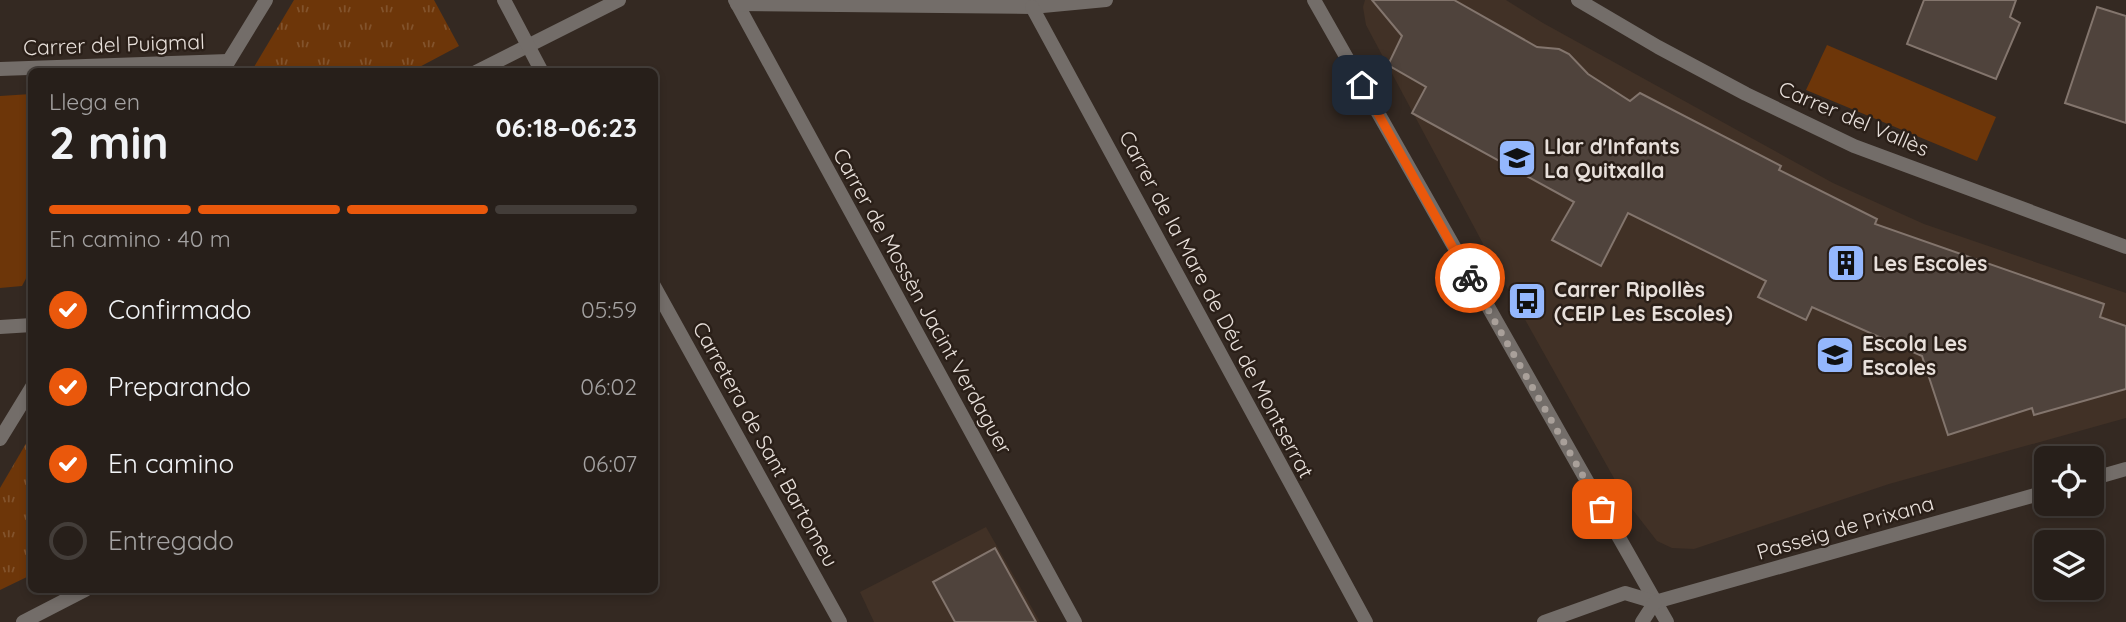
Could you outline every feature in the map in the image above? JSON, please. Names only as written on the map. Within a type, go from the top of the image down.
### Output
[{"type":"street","points":[[225,66],[266,0]]},
{"type":"street","points":[[504,0],[540,68]]},
{"type":"street","points":[[484,68],[619,0]]},
{"type":"street","points":[[736,2],[1032,6],[1107,0]]},
{"type":"street","points":[[1314,0],[1667,622]]},
{"type":"street","name":"Carrer del Vallès","points":[[1578,0],[1669,53],[1854,146],[2126,247]]},
{"type":"street","name":"Carrer de Mossèn Jacint Verdaguer","points":[[736,2],[1074,622]]},
{"type":"street","name":"Carrer de la Mare de Déu de Montserrat","points":[[1032,6],[1366,622]]},
{"type":"street","name":"Carrer del Puigmal","points":[[75,68],[225,66]]},
{"type":"street","name":"Carrer del Puigmal","points":[[0,69],[28,69]]},
{"type":"street","name":"Carretera de Sant Bartomeu","points":[[658,296],[840,622]]},
{"type":"street","points":[[0,327],[28,325]]},
{"type":"street","points":[[0,439],[28,394]]},
{"type":"street","points":[[2104,475],[2126,469]]},
{"type":"street","name":"Passeig de Prixana","points":[[1544,622],[1625,593],[1655,601],[2034,495]]},
{"type":"street","points":[[23,622],[79,593]]},
{"type":"street","points":[[1642,622],[1655,601]]},
{"type":"shaded area","name":"Escola Les Escoles","points":[[1365,0],[1506,0],[1833,183],[1924,224],[2126,293],[2126,418],[1889,484],[1694,549],[1672,548],[1657,541],[1629,505],[1495,266],[1366,25],[1363,7]]},
{"type":"shaded area","points":[[986,527],[1040,622],[874,622],[860,592]]},
{"type":"green space","points":[[294,0],[434,0],[459,46],[418,68],[253,68]]},
{"type":"green space","points":[[1827,45],[1996,117],[1977,161],[1806,90]]},
{"type":"green space","points":[[28,94],[28,275],[22,286],[0,288],[0,96]]},
{"type":"green space","points":[[28,440],[28,576],[0,590],[0,488]]},
{"type":"building","name":"Les Escoles","points":[[1372,0],[1454,0],[1537,47],[1559,49],[1569,54],[1588,74],[1630,101],[1640,93],[1781,166],[1779,170],[1877,219],[1875,224],[2104,304],[2100,317],[2126,326],[2126,389],[2034,415],[2032,408],[1948,435],[1922,356],[1812,307],[1806,320],[1758,297],[1766,281],[1628,213],[1601,266],[1552,240],[1574,202],[1412,113],[1426,87],[1388,65],[1402,36]]},
{"type":"building","points":[[1924,0],[2016,0],[2010,17],[2020,23],[1996,79],[1907,44]]},
{"type":"building","points":[[2097,7],[2126,16],[2126,123],[2065,103]]},
{"type":"building","points":[[995,548],[1036,622],[955,622],[933,582]]},
{"type":"way so far","points":[[1470,278],[1602,509]]},
{"type":"place","name":"Llar d'Infants La Quitxalla","points":[[1517,158]]},
{"type":"place","name":"Les Escoles","points":[[1846,263]]},
{"type":"place","name":"Carrer Ripollès (CEIP Les Escoles)","points":[[1527,301]]},
{"type":"place","name":"Escola Les Escoles","points":[[1835,355]]},
{"type":"route","points":[[1362,85],[1470,278]]}]
